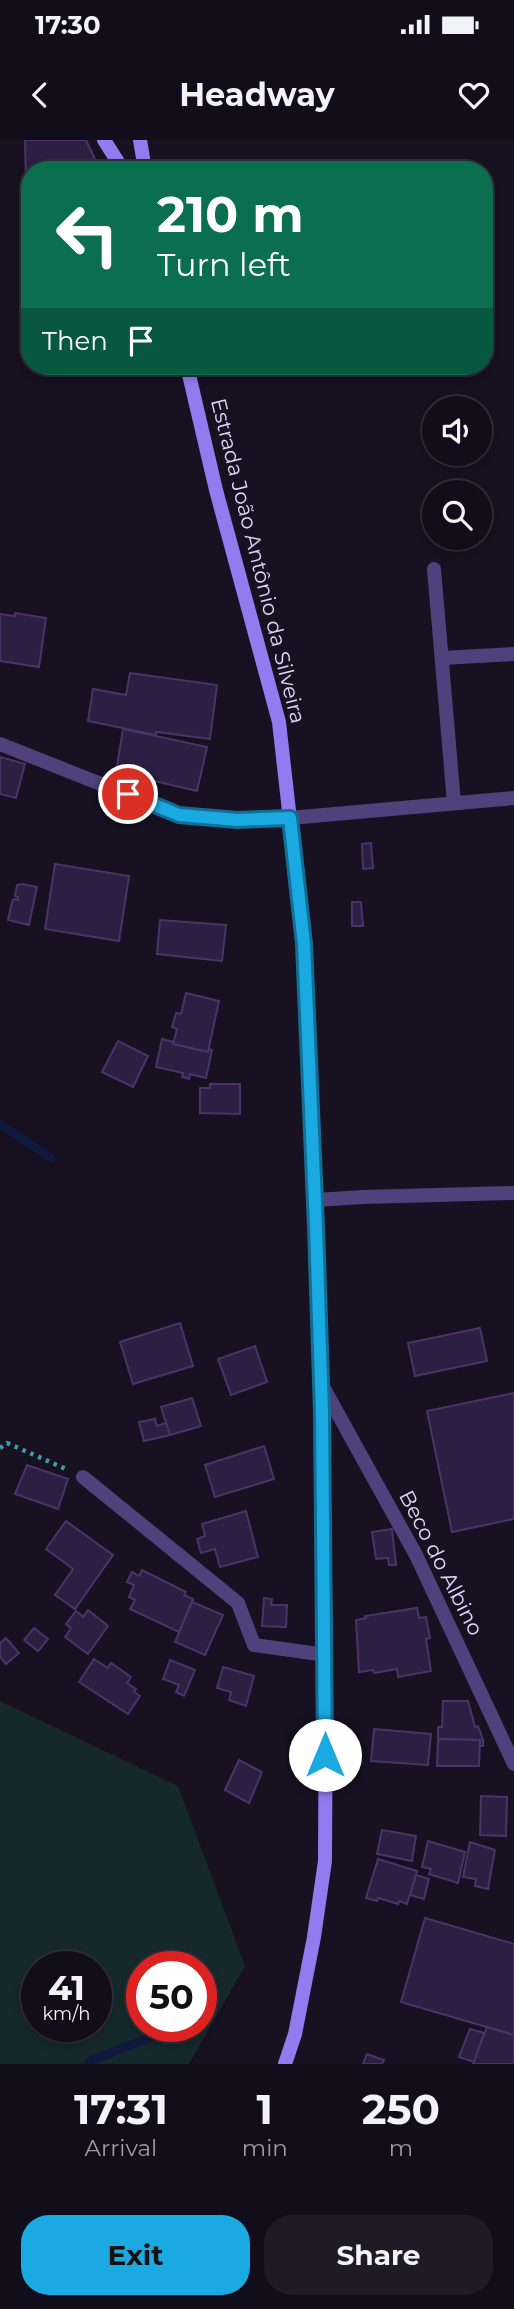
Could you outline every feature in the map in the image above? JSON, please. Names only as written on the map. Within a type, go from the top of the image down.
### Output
[{"type":"main road","points":[[104,140],[117,161]]},
{"type":"main road","points":[[140,140],[144,161]]},
{"type":"main road","name":"Estrada João Antônio da Silveira","points":[[189,375],[216,490],[279,722],[304,944],[322,1385],[326,1655],[325,1861],[295,2034],[285,2064]]},
{"type":"street","points":[[435,569],[454,803]]},
{"type":"street","points":[[442,658],[514,654]]},
{"type":"street","points":[[0,744],[179,815],[237,820],[290,818],[514,798]]},
{"type":"street","points":[[315,1200],[514,1193]]},
{"type":"street","name":"Beco do Albino","points":[[322,1385],[416,1555],[514,1764]]},
{"type":"street","points":[[83,1477],[238,1604],[254,1645],[326,1655]]},
{"type":"path","points":[[0,1448],[7,1443],[83,1477]]},
{"type":"green space","points":[[0,1701],[178,1786],[245,1966],[217,2015],[217,1951],[126,1951],[126,2042],[202,2042],[189,2064],[0,2064]]},
{"type":"building","points":[[25,140],[86,140],[96,161],[25,161]]},
{"type":"building","points":[[15,613],[46,618],[39,667],[0,661],[0,614],[15,616]]},
{"type":"building","points":[[130,673],[217,685],[210,739],[156,732],[156,735],[88,721],[93,689],[126,695]]},
{"type":"building","points":[[123,729],[207,747],[197,791],[116,772]]},
{"type":"building","points":[[0,757],[25,764],[16,798],[0,794]]},
{"type":"building","points":[[371,843],[373,868],[363,869],[362,844]]},
{"type":"building","points":[[55,864],[129,876],[119,941],[45,929]]},
{"type":"building","points":[[17,885],[37,887],[29,925],[8,920],[12,902],[14,899],[18,900],[15,896]]},
{"type":"building","points":[[352,902],[361,902],[363,926],[352,926]]},
{"type":"building","points":[[160,920],[226,925],[222,961],[157,954]]},
{"type":"building","points":[[186,993],[219,1001],[208,1052],[173,1044],[177,1029],[172,1027],[176,1013],[181,1014]]},
{"type":"building","points":[[162,1039],[208,1052],[209,1049],[212,1050],[206,1078],[190,1074],[189,1079],[182,1077],[183,1073],[156,1067]]},
{"type":"building","points":[[118,1041],[148,1056],[133,1087],[102,1072]]},
{"type":"building","points":[[210,1084],[240,1084],[240,1114],[200,1113],[200,1088],[210,1088]]},
{"type":"building","points":[[180,1323],[193,1366],[133,1384],[120,1342]]},
{"type":"building","points":[[480,1328],[487,1361],[415,1376],[408,1343]]},
{"type":"building","points":[[255,1346],[267,1382],[231,1395],[218,1359]]},
{"type":"building","points":[[514,1393],[514,1519],[452,1532],[427,1411]]},
{"type":"building","points":[[192,1398],[201,1426],[170,1435],[161,1407]]},
{"type":"building","points":[[155,1419],[157,1426],[166,1423],[170,1435],[144,1441],[139,1422]]},
{"type":"building","points":[[264,1446],[274,1479],[215,1497],[205,1465]]},
{"type":"building","points":[[27,1465],[68,1479],[58,1509],[15,1494]]},
{"type":"building","points":[[246,1511],[258,1557],[220,1567],[215,1549],[201,1553],[197,1539],[205,1536],[202,1524]]},
{"type":"building","points":[[66,1521],[113,1555],[75,1609],[55,1595],[73,1569],[46,1549]]},
{"type":"building","points":[[392,1529],[396,1565],[389,1565],[388,1558],[376,1559],[372,1532]]},
{"type":"building","points":[[142,1570],[186,1592],[184,1595],[193,1599],[179,1632],[130,1609],[135,1600],[129,1597],[134,1585],[127,1582],[132,1572],[139,1576]]},
{"type":"building","points":[[264,1598],[272,1599],[271,1605],[287,1605],[286,1627],[262,1626]]},
{"type":"building","points":[[192,1602],[223,1615],[205,1655],[175,1642]]},
{"type":"building","points":[[417,1608],[419,1618],[426,1617],[431,1671],[398,1677],[397,1669],[374,1673],[373,1670],[359,1672],[356,1620],[366,1618],[365,1616]]},
{"type":"building","points":[[88,1610],[108,1626],[88,1654],[65,1637],[71,1628],[66,1624],[76,1611],[83,1617]]},
{"type":"building","points":[[34,1628],[48,1639],[38,1651],[24,1640]]},
{"type":"building","points":[[6,1638],[19,1653],[6,1664],[0,1657],[0,1643]]},
{"type":"building","points":[[94,1659],[108,1668],[111,1663],[131,1677],[127,1683],[136,1689],[134,1692],[140,1696],[128,1714],[79,1682]]},
{"type":"building","points":[[170,1660],[195,1670],[184,1696],[176,1692],[179,1685],[163,1679]]},
{"type":"building","points":[[223,1667],[254,1676],[246,1706],[229,1700],[231,1692],[217,1688]]},
{"type":"building","points":[[443,1701],[468,1701],[483,1746],[479,1746],[480,1740],[438,1739],[438,1727],[442,1727]]},
{"type":"building","points":[[374,1729],[431,1734],[428,1765],[371,1761]]},
{"type":"building","points":[[438,1739],[480,1740],[479,1766],[437,1766]]},
{"type":"building","points":[[239,1760],[262,1772],[249,1803],[225,1790]]},
{"type":"building","points":[[481,1796],[507,1797],[506,1836],[480,1835]]},
{"type":"building","points":[[382,1830],[416,1836],[412,1861],[377,1854]]},
{"type":"building","points":[[428,1841],[465,1852],[458,1883],[429,1874],[431,1869],[422,1867]]},
{"type":"building","points":[[470,1842],[495,1850],[488,1889],[475,1886],[476,1879],[463,1877]]},
{"type":"building","points":[[378,1859],[417,1871],[407,1904],[366,1898]]},
{"type":"building","points":[[416,1875],[429,1879],[424,1899],[410,1895]]},
{"type":"building","points":[[425,1918],[514,1944],[514,2035],[401,2002]]},
{"type":"building","points":[[487,2027],[514,2035],[514,2064],[473,2064]]},
{"type":"building","points":[[470,2029],[484,2033],[474,2062],[459,2057]]},
{"type":"building","points":[[367,2054],[384,2060],[382,2064],[363,2064]]},
{"type":"waterway","points":[[0,1124],[51,1158]]},
{"type":"waterway","points":[[88,2064],[139,2042]]},
{"type":"route","points":[[128,794],[179,815],[237,820],[290,818],[304,944],[316,1227],[322,1412],[325,1755]]}]
